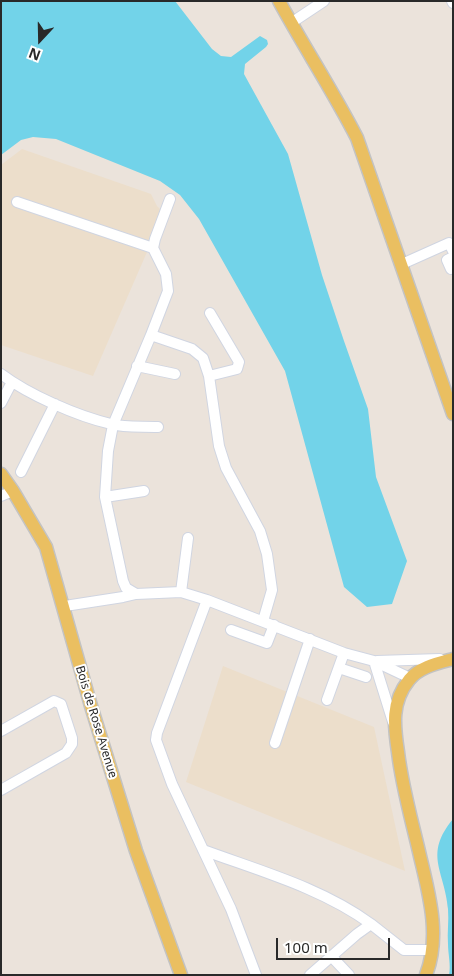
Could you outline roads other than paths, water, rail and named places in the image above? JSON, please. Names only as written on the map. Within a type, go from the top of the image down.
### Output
[{"type":"main road","points":[[279,1],[357,138],[453,414]]},
{"type":"main road","name":"Bois de Rose Avenue","points":[[1,474],[7,493],[46,547],[91,706],[136,851],[182,975]]},
{"type":"main road","points":[[427,973],[432,950],[433,925],[430,901],[401,775],[394,723],[399,699],[410,678],[427,667],[452,659]]},
{"type":"street","points":[[290,23],[324,1]]},
{"type":"street","points":[[136,594],[126,588],[123,581],[105,497],[108,451],[113,425],[168,291],[166,274],[153,248],[170,199]]},
{"type":"street","points":[[17,202],[153,248]]},
{"type":"street","points":[[402,264],[449,243],[453,251]]},
{"type":"street","points":[[451,269],[447,260],[453,257]]},
{"type":"street","points":[[209,376],[237,368],[239,365],[210,313]]},
{"type":"street","points":[[151,335],[192,349],[203,358],[209,376],[219,446],[233,483],[260,530],[267,554],[272,590],[263,621]]},
{"type":"street","points":[[138,366],[175,374]]},
{"type":"street","points":[[1,374],[12,382],[55,404],[113,425],[158,427]]},
{"type":"street","points":[[1,403],[12,382]]},
{"type":"street","points":[[21,472],[55,404]]},
{"type":"street","points":[[105,497],[144,491]]},
{"type":"street","points":[[181,592],[188,538]]},
{"type":"street","points":[[65,606],[151,592],[181,592],[274,625],[344,653],[374,661],[410,678]]},
{"type":"street","points":[[207,600],[156,740],[172,784],[231,909],[256,975]]},
{"type":"street","points":[[231,630],[267,643],[274,625]]},
{"type":"street","points":[[275,743],[310,640]]},
{"type":"street","points":[[327,700],[344,653]]},
{"type":"street","points":[[374,661],[452,659]]},
{"type":"street","points":[[374,661],[394,723]]},
{"type":"street","points":[[339,668],[366,677]]},
{"type":"street","points":[[1,731],[54,701],[61,704],[72,738],[72,744],[66,753],[1,790]]},
{"type":"street","points":[[203,850],[309,890],[350,909],[404,950],[432,950]]},
{"type":"street","points":[[310,975],[371,924]]},
{"type":"street","points":[[332,956],[350,975]]},
{"type":"water","points":[[1,1],[175,1],[212,49],[221,56],[231,57],[260,36],[267,40],[268,44],[266,47],[245,64],[244,74],[288,154],[322,275],[368,409],[376,477],[407,561],[392,604],[367,607],[344,587],[285,371],[199,219],[180,195],[160,181],[56,139],[33,137],[21,140],[1,155]]},
{"type":"water","points":[[453,819],[453,975],[449,975],[448,909],[437,853],[444,832]]}]
